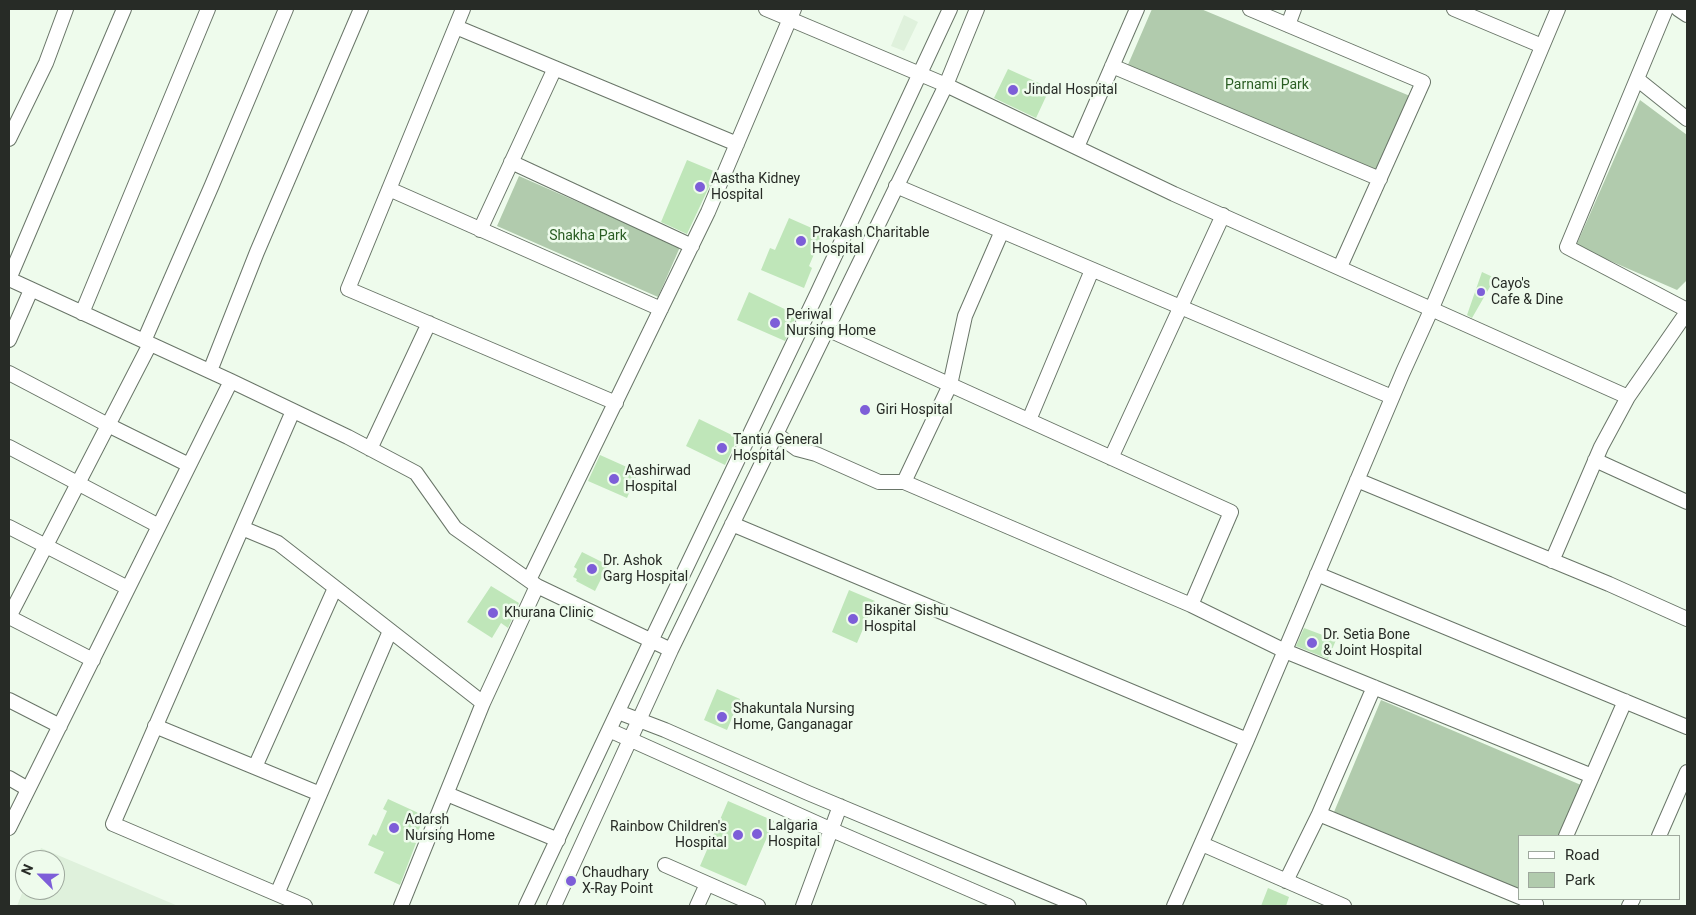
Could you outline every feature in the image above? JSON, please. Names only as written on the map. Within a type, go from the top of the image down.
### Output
[{"type":"street","points":[[9,138],[46,63],[66,9]]},
{"type":"street","points":[[124,9],[9,279],[232,381],[416,473],[455,528],[533,583],[671,650]]},
{"type":"street","points":[[82,313],[208,9]]},
{"type":"street","points":[[93,660],[9,617],[108,425],[147,342],[286,9]]},
{"type":"street","points":[[210,371],[257,252],[362,9]]},
{"type":"street","points":[[463,9],[348,289],[616,403]]},
{"type":"street","points":[[766,9],[791,14],[1223,216],[1628,397]]},
{"type":"street","points":[[526,906],[921,74],[950,9]]},
{"type":"street","points":[[554,906],[671,650],[946,85],[978,9]]},
{"type":"street","points":[[1076,147],[1137,9]]},
{"type":"street","points":[[1250,9],[1423,82],[1340,267]]},
{"type":"street","points":[[1288,25],[1294,9]]},
{"type":"street","points":[[1454,9],[1542,46]]},
{"type":"street","points":[[1174,906],[1432,308],[1558,9]]},
{"type":"street","points":[[1552,561],[1595,460],[1628,397],[1687,311],[1567,247],[1666,9]]},
{"type":"street","points":[[1678,9],[1687,15]]},
{"type":"street","points":[[401,906],[533,583],[616,403],[708,212],[791,14]]},
{"type":"street","points":[[456,27],[736,144]]},
{"type":"street","points":[[1112,66],[1380,179]]},
{"type":"street","points":[[480,230],[556,68]]},
{"type":"street","points":[[1637,79],[1687,119]]},
{"type":"street","points":[[511,162],[692,246]]},
{"type":"street","points":[[896,186],[1392,397]]},
{"type":"street","points":[[389,189],[661,309]]},
{"type":"street","points":[[1111,458],[1223,216]]},
{"type":"street","points":[[904,482],[950,385],[965,316],[1002,231]]},
{"type":"street","points":[[1028,420],[1092,270]]},
{"type":"street","points":[[9,340],[30,290]]},
{"type":"street","points":[[370,449],[429,323]]},
{"type":"street","points":[[827,329],[1231,512],[1191,605]]},
{"type":"street","points":[[9,372],[108,425],[189,465]]},
{"type":"street","points":[[9,828],[232,381]]},
{"type":"street","points":[[293,411],[113,824],[305,906]]},
{"type":"street","points":[[776,434],[797,449],[816,454],[879,482],[904,482],[1191,605],[1285,651],[1592,776]]},
{"type":"street","points":[[9,447],[159,526]]},
{"type":"street","points":[[1595,460],[1686,498]]},
{"type":"street","points":[[1357,480],[1687,619]]},
{"type":"street","points":[[732,524],[1247,740]]},
{"type":"street","points":[[9,527],[128,588]]},
{"type":"street","points":[[242,528],[278,542],[483,704]]},
{"type":"street","points":[[1317,574],[1687,727]]},
{"type":"street","points":[[254,767],[335,588]]},
{"type":"street","points":[[277,894],[390,631]]},
{"type":"street","points":[[1286,881],[1319,814],[1374,687]]},
{"type":"street","points":[[9,700],[60,726]]},
{"type":"street","points":[[1566,835],[1625,701]]},
{"type":"street","points":[[618,712],[1079,906]]},
{"type":"street","points":[[156,726],[320,794]]},
{"type":"street","points":[[609,730],[1008,906]]},
{"type":"street","points":[[1660,835],[1687,772]]},
{"type":"street","points":[[9,778],[28,789]]},
{"type":"street","points":[[447,794],[558,840]]},
{"type":"street","points":[[803,906],[840,806]]},
{"type":"street","points":[[1319,814],[1518,896]]},
{"type":"street","points":[[1202,844],[1344,906]]},
{"type":"street","points":[[665,865],[758,906]]},
{"type":"street","points":[[697,906],[707,884]]},
{"type":"shaded area","points":[[904,15],[918,22],[904,51],[891,46]]},
{"type":"shaded area","points":[[65,858],[178,906],[17,906],[19,900],[65,900]]},
{"type":"green space","name":"Parnami Park","points":[[1152,9],[1201,9],[1410,96],[1376,179],[1124,74]]},
{"type":"green space","points":[[1640,100],[1687,135],[1687,280],[1677,290],[1576,246]]},
{"type":"green space","name":"Shakha Park","points":[[519,176],[680,247],[658,297],[497,226]]},
{"type":"green space","points":[[1381,700],[1581,785],[1559,835],[1518,835],[1518,889],[1334,812]]},
{"type":"building","points":[[1008,69],[1050,88],[1036,118],[994,98]]},
{"type":"building","points":[[687,160],[716,172],[687,234],[661,222]]},
{"type":"building","points":[[789,218],[823,233],[809,266],[812,268],[804,288],[761,270],[770,248],[775,250]]},
{"type":"building","name":"Cayo's Cafe & Dine","points":[[1482,272],[1495,278],[1472,318],[1467,315]]},
{"type":"building","points":[[749,292],[797,315],[785,341],[737,320]]},
{"type":"building","points":[[699,419],[738,438],[725,465],[686,446]]},
{"type":"building","points":[[600,455],[638,472],[627,498],[588,481]]},
{"type":"building","points":[[582,552],[608,565],[595,591],[576,581],[577,579],[573,577],[577,569],[574,567]]},
{"type":"building","points":[[491,586],[519,603],[508,628],[501,623],[492,638],[467,622]]},
{"type":"building","points":[[849,590],[875,601],[857,643],[832,632]]},
{"type":"building","points":[[1304,628],[1336,640],[1328,659],[1296,646]]},
{"type":"building","points":[[717,689],[740,699],[727,730],[704,720]]},
{"type":"building","points":[[388,799],[425,816],[413,842],[416,843],[400,885],[374,873],[384,852],[368,845],[373,834],[376,836],[387,811],[383,809]]},
{"type":"building","points":[[728,801],[774,821],[746,886],[700,866]]},
{"type":"building","points":[[1268,888],[1289,897],[1286,906],[1261,906]]},
{"type":"place","name":"Jindal Hospital","points":[[1013,90]]},
{"type":"place","name":"Aastha Kidney Hospital","points":[[700,187]]},
{"type":"place","name":"Prakash Charitable Hospital","points":[[801,241]]},
{"type":"place","name":"Cayo's Cafe & Dine","points":[[1481,292]]},
{"type":"place","name":"Periwal Nursing Home","points":[[775,323]]},
{"type":"place","name":"Giri Hospital","points":[[865,410]]},
{"type":"place","name":"Tantia General Hospital","points":[[722,448]]},
{"type":"place","name":"Aashirwad Hospital","points":[[614,479]]},
{"type":"place","name":"Dr. Ashok Garg Hospital","points":[[592,569]]},
{"type":"place","name":"Khurana Clinic","points":[[493,613]]},
{"type":"place","name":"Bikaner Sishu Hospital","points":[[853,619]]},
{"type":"place","name":"Dr. Setia Bone & Joint Hospital","points":[[1312,643]]},
{"type":"place","name":"Shakuntala Nursing Home, Ganganagar","points":[[722,717]]},
{"type":"place","name":"Adarsh Nursing Home","points":[[394,828]]},
{"type":"place","name":"Lalgaria Hospital","points":[[757,834]]},
{"type":"place","name":"Rainbow Children's Hospital","points":[[738,835]]},
{"type":"place","name":"Chaudhary X-Ray Point","points":[[571,881]]}]
